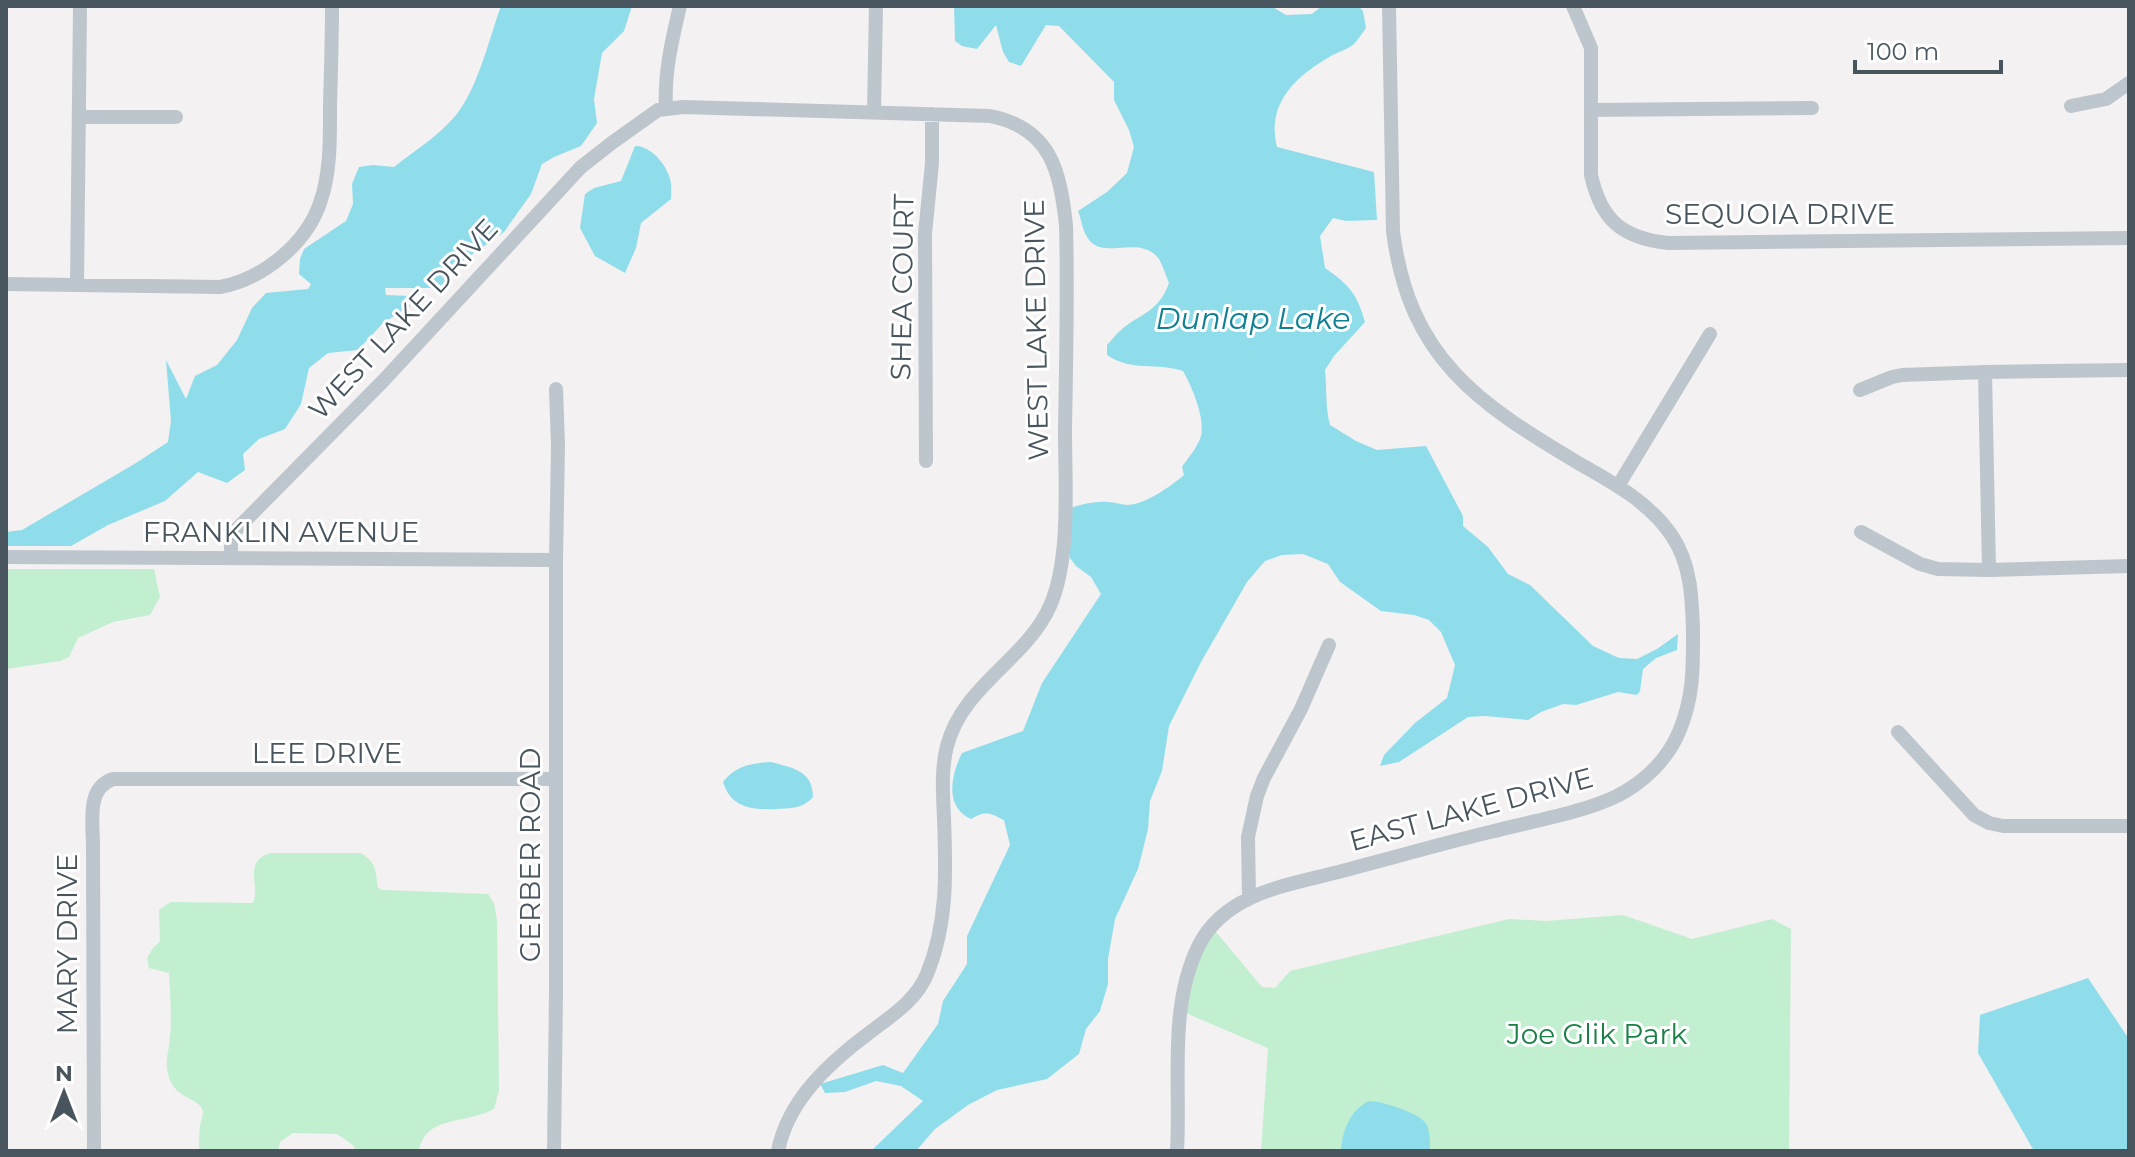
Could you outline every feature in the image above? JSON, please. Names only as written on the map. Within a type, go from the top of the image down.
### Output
[{"type":"street","points":[[77,285],[80,6]]},
{"type":"street","points":[[6,284],[204,287],[234,284],[262,271],[298,239],[313,220],[319,205],[328,170],[332,6]]},
{"type":"street","points":[[666,108],[666,69],[680,6]]},
{"type":"street","points":[[874,112],[876,6]]},
{"type":"street","name":"EAST LAKE DRIVE","points":[[1177,1151],[1179,1045],[1186,981],[1194,956],[1211,926],[1224,914],[1249,898],[1305,880],[1606,801],[1638,783],[1675,742],[1692,688],[1692,592],[1688,572],[1672,536],[1652,513],[1618,486],[1547,443],[1475,393],[1443,361],[1420,325],[1402,281],[1393,231],[1389,6]]},
{"type":"street","name":"SEQUOIA DRIVE","points":[[1573,6],[1591,48],[1591,175],[1595,194],[1602,208],[1626,232],[1646,240],[1668,243],[2129,238]]},
{"type":"street","points":[[2071,106],[2106,99],[2129,83]]},
{"type":"street","name":"WEST LAKE DRIVE","points":[[231,558],[231,542],[236,530],[384,380],[581,167],[658,110],[683,107],[990,116],[1013,122],[1037,137],[1047,149],[1059,179],[1067,245],[1065,515],[1057,587],[1039,625],[1017,652],[977,691],[948,741],[943,774],[946,895],[927,975],[909,1001],[811,1086],[793,1111],[778,1151]]},
{"type":"street","points":[[1591,110],[1812,108]]},
{"type":"street","name":"SHEA COURT","points":[[926,461],[925,234],[932,163],[932,114]]},
{"type":"street","points":[[79,117],[176,117]]},
{"type":"street","points":[[1618,486],[1710,334]]},
{"type":"street","points":[[1860,390],[1902,375],[2129,370]]},
{"type":"street","points":[[1985,372],[1989,570]]},
{"type":"street","name":"GERBER ROAD","points":[[554,1151],[556,389]]},
{"type":"street","points":[[1861,532],[1920,564],[1938,569],[2129,566]]},
{"type":"street","name":"FRANKLIN AVENUE","points":[[6,557],[556,560]]},
{"type":"street","points":[[1249,898],[1248,837],[1257,796],[1329,645]]},
{"type":"street","points":[[1898,732],[1974,815],[1989,823],[2003,826],[2129,826]]},
{"type":"street","name":"LEE DRIVE","points":[[100,786],[113,779],[556,779]]},
{"type":"street","name":"MARY DRIVE","points":[[94,1151],[93,846],[94,798],[100,786]]},
{"type":"green space","points":[[6,569],[154,569],[160,597],[150,615],[113,622],[78,638],[69,657],[6,669]]},
{"type":"green space","points":[[270,853],[361,853],[373,864],[378,888],[383,890],[488,894],[494,903],[497,920],[499,1090],[494,1109],[429,1131],[419,1151],[356,1151],[353,1145],[337,1134],[293,1133],[280,1142],[278,1151],[199,1151],[202,1108],[176,1090],[168,1074],[171,1021],[169,973],[149,968],[147,958],[160,941],[159,910],[171,902],[253,903],[254,868],[262,857]]},
{"type":"green space","name":"Joe Glik Park","points":[[1623,915],[1692,939],[1772,919],[1791,929],[1789,1151],[1261,1151],[1268,1048],[1181,1011],[1211,926],[1262,987],[1275,988],[1290,971],[1509,919],[1546,921]]},
{"type":"water","points":[[501,6],[632,6],[624,31],[602,53],[594,99],[597,123],[581,146],[542,164],[531,194],[504,232],[457,265],[442,285],[432,288],[385,288],[386,295],[410,296],[410,307],[384,322],[358,350],[328,353],[309,368],[301,404],[285,429],[259,439],[243,454],[245,470],[227,483],[198,472],[165,501],[108,525],[71,546],[6,546],[6,532],[22,530],[168,442],[171,421],[166,360],[186,399],[195,376],[217,365],[237,340],[252,308],[266,293],[308,289],[311,284],[299,274],[304,249],[346,221],[353,204],[352,184],[359,167],[394,167],[449,123],[464,104],[477,77]]},
{"type":"water","name":"Dunlap Lake","points":[[954,6],[1271,6],[1286,15],[1312,14],[1322,6],[1358,6],[1363,11],[1366,28],[1354,44],[1306,72],[1287,92],[1276,117],[1275,131],[1277,147],[1374,172],[1377,220],[1346,221],[1333,218],[1320,236],[1325,268],[1351,290],[1365,322],[1325,370],[1330,425],[1377,450],[1426,446],[1463,516],[1463,526],[1488,547],[1508,574],[1530,585],[1593,646],[1619,658],[1637,659],[1678,634],[1677,650],[1656,658],[1643,669],[1637,695],[1618,692],[1576,705],[1563,704],[1528,720],[1468,717],[1399,762],[1380,766],[1384,755],[1415,723],[1447,698],[1455,665],[1441,632],[1429,620],[1381,611],[1340,582],[1328,564],[1303,554],[1282,555],[1265,561],[1247,582],[1169,726],[1162,771],[1150,801],[1148,829],[1138,869],[1115,919],[1108,959],[1108,984],[1100,1011],[1086,1029],[1079,1054],[1047,1079],[997,1090],[968,1105],[935,1129],[916,1151],[871,1151],[923,1101],[901,1086],[876,1081],[845,1092],[825,1093],[820,1084],[883,1065],[903,1073],[938,1024],[943,1001],[967,964],[967,936],[1010,845],[1004,820],[988,814],[971,819],[962,814],[953,799],[955,771],[962,753],[1023,731],[1042,683],[1101,594],[1091,577],[1070,558],[1070,508],[1098,502],[1135,504],[1158,494],[1184,475],[1182,467],[1202,432],[1198,404],[1183,371],[1135,365],[1107,355],[1107,345],[1121,330],[1155,306],[1169,283],[1159,259],[1151,251],[1131,247],[1100,247],[1092,243],[1078,211],[1107,192],[1127,173],[1134,147],[1114,100],[1114,82],[1059,26],[1046,25],[1021,66],[1009,62],[996,25],[977,49],[962,46],[955,41]]},
{"type":"water","points":[[635,146],[652,152],[662,162],[671,181],[671,199],[641,223],[636,248],[625,273],[595,256],[580,228],[585,194],[594,188],[621,181]]},
{"type":"water","points":[[771,762],[805,776],[813,797],[796,807],[767,809],[744,806],[731,797],[723,782],[733,772],[744,766]]},
{"type":"water","points":[[2088,978],[2129,1039],[2129,1151],[2034,1151],[1978,1053],[1980,1015]]},
{"type":"water","points":[[1369,1101],[1401,1108],[1417,1116],[1427,1125],[1430,1151],[1341,1151],[1348,1122]]}]
